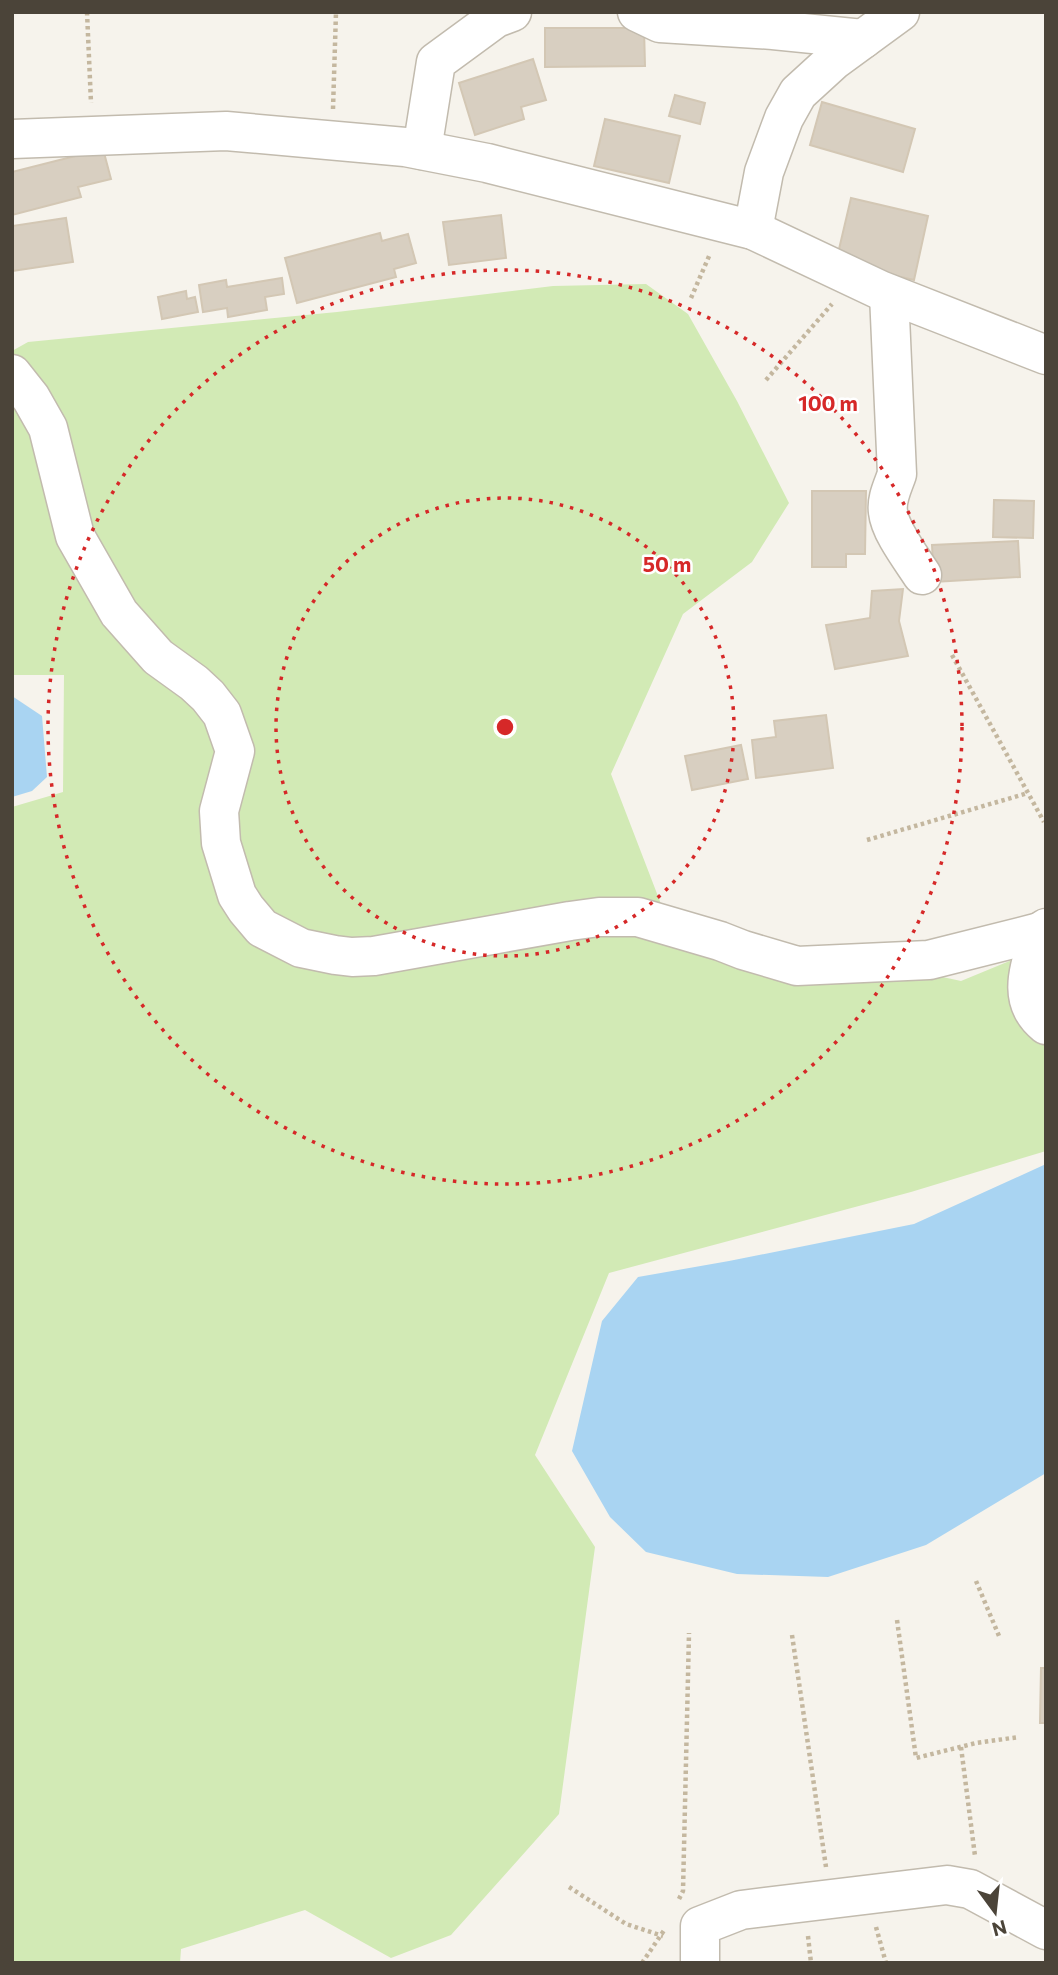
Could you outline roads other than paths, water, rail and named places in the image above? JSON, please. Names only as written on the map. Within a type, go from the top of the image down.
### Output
[{"type":"street","points":[[422,150],[436,62],[496,18],[512,12]]},
{"type":"street","points":[[638,12],[660,23],[863,39]]},
{"type":"street","points":[[753,230],[764,172],[784,118],[798,93],[832,61],[901,12]]},
{"type":"street","points":[[12,139],[226,131],[405,147],[487,163],[753,230],[889,294],[1046,355]]},
{"type":"street","points":[[889,294],[897,474],[889,496],[888,512],[897,536],[922,575]]},
{"type":"street","points":[[12,374],[31,398],[48,428],[75,536],[118,613],[158,657],[194,683],[222,714],[235,751],[219,811],[221,843],[237,895],[262,928],[282,940],[301,948],[335,955],[374,956],[569,921],[599,917],[638,917],[720,940],[743,950],[797,966],[929,960],[1043,930]]},
{"type":"street","points":[[1043,930],[1025,984],[1035,1016],[1046,1025]]},
{"type":"street","points":[[686,1950],[700,1926],[741,1910],[947,1885],[970,1889],[1046,1930]]},
{"type":"water","points":[[12,696],[42,716],[47,777],[32,791],[12,797]]},
{"type":"water","points":[[1046,1164],[1046,1473],[926,1545],[828,1577],[737,1574],[646,1552],[610,1517],[572,1451],[602,1321],[638,1277],[914,1224]]}]
